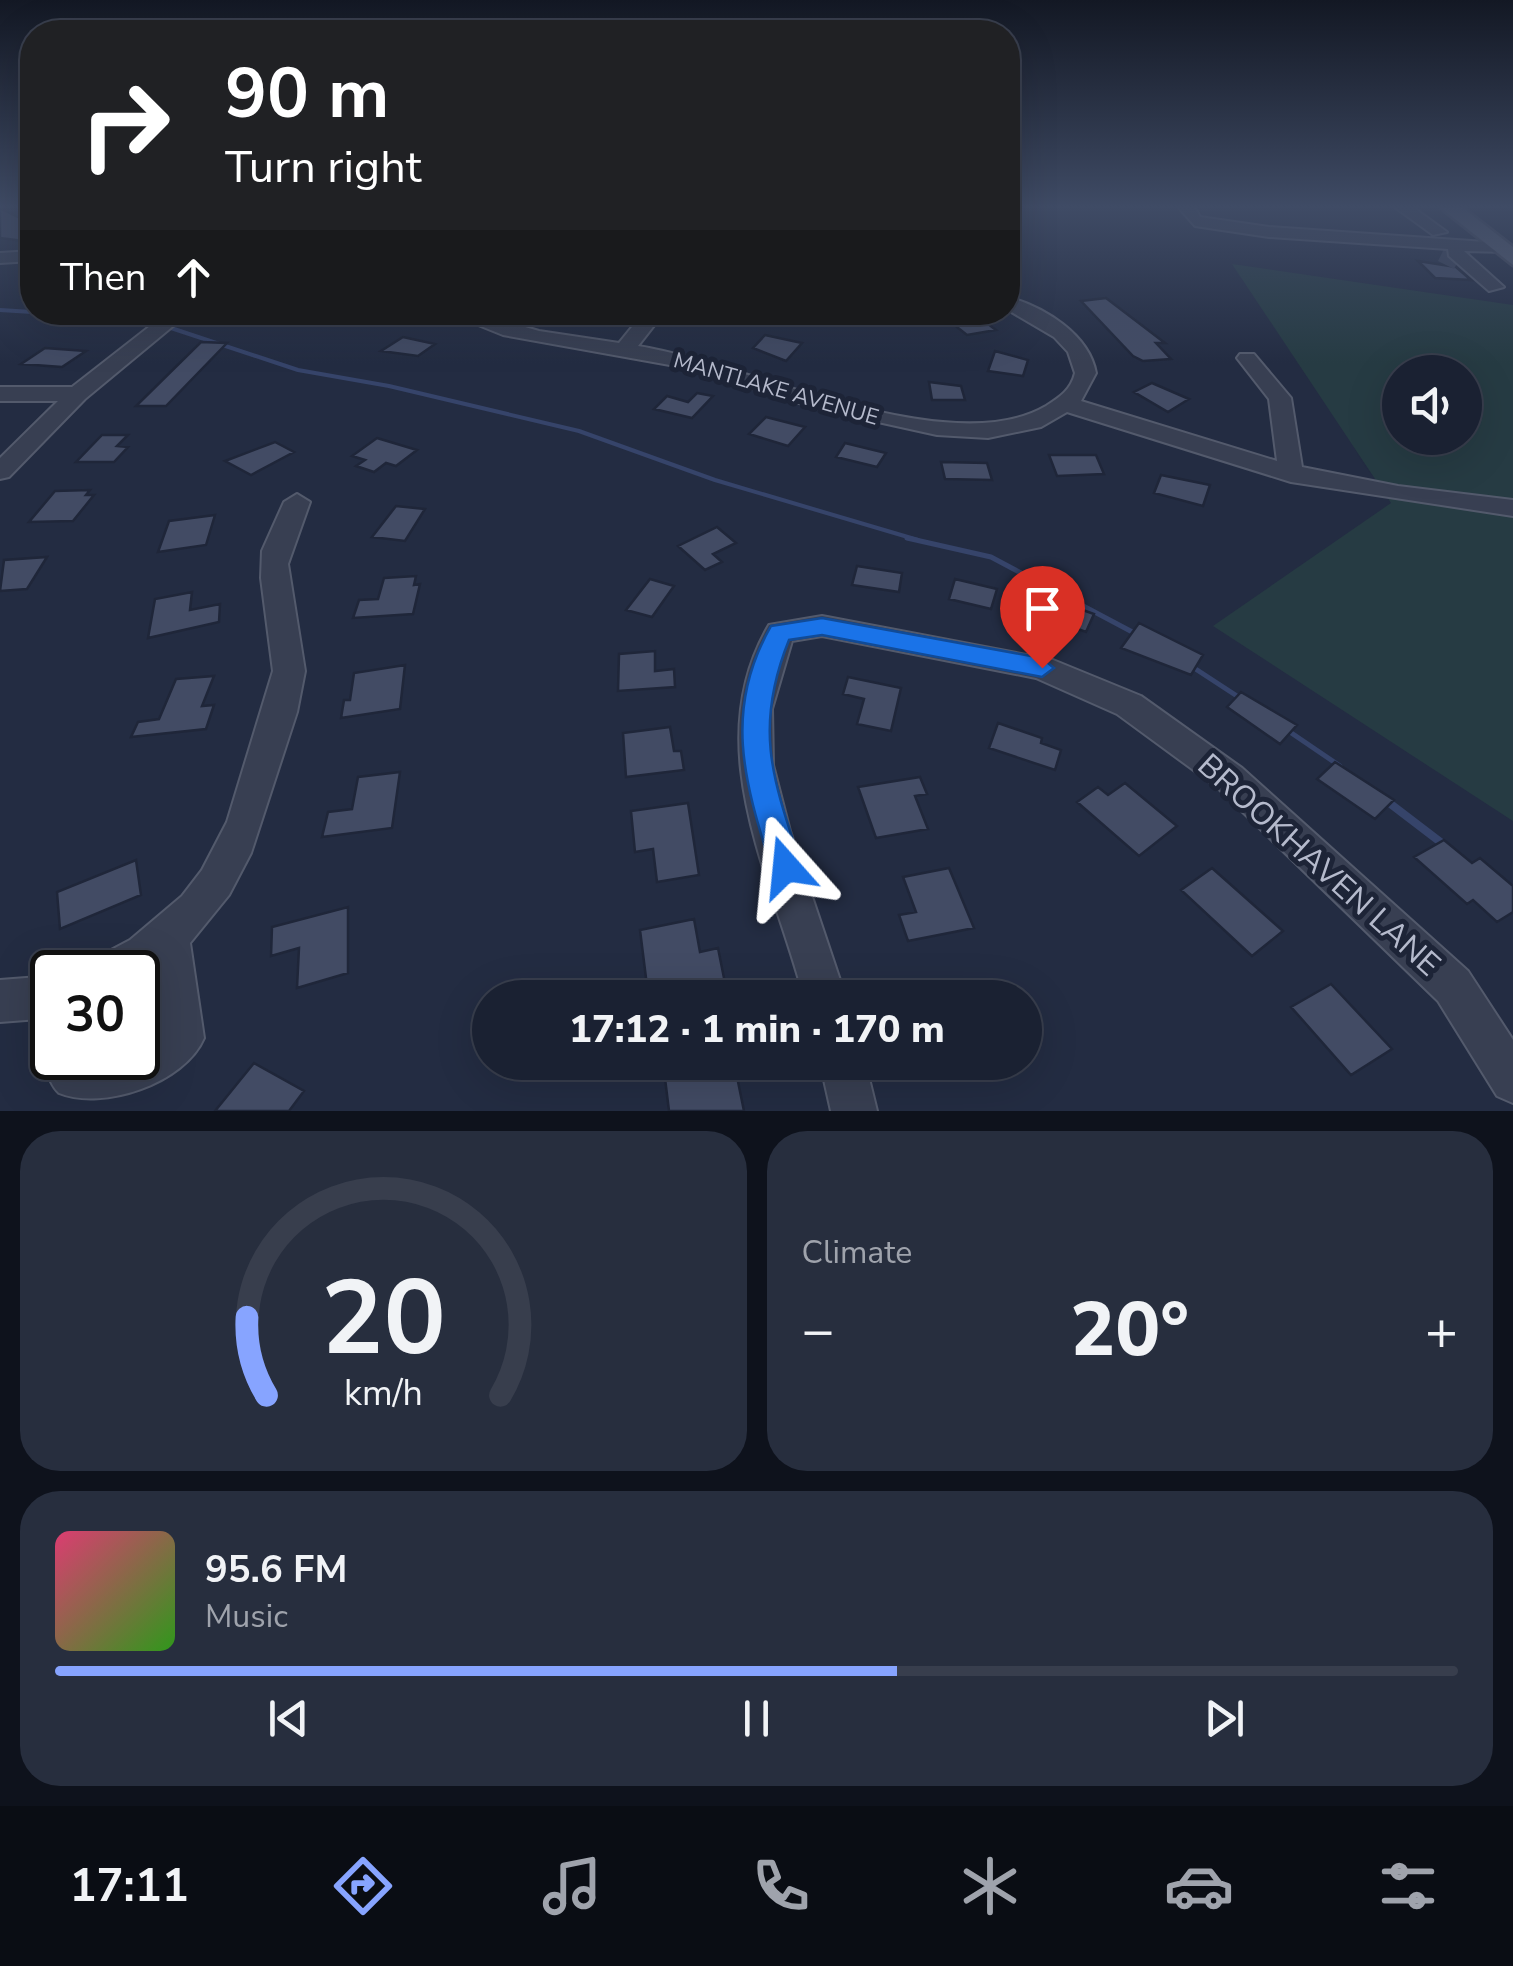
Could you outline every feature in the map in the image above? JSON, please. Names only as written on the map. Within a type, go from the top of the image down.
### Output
[{"type":"street","points":[[1456,260],[1496,287]]},
{"type":"street","points":[[1020,310],[1070,340],[1086,365],[1084,385],[1067,404],[1148,434],[1291,475],[1449,502],[1513,508]]},
{"type":"street","points":[[0,472],[76,394],[164,325]]},
{"type":"street","name":"MANTLAKE AVENUE","points":[[494,325],[684,361],[870,417],[934,428],[1020,428],[1067,404]]},
{"type":"street","points":[[624,350],[644,325]]},
{"type":"street","points":[[1247,358],[1280,398],[1291,475]]},
{"type":"street","points":[[0,394],[76,394]]},
{"type":"street","points":[[155,950],[188,922],[215,885],[238,841],[269,749],[289,675],[288,633],[275,554],[297,502]]},
{"type":"street","name":"BROOKHAVEN LANE","points":[[820,980],[766,802],[753,738],[760,681],[780,632],[822,626],[1042,668],[1130,705],[1230,778],[1453,986],[1513,1080]]},
{"type":"street","points":[[160,1065],[182,1038],[169,938]]},
{"type":"street","points":[[0,1001],[30,999]]},
{"type":"street","points":[[67,1080],[75,1096],[94,1105],[117,1100],[147,1080]]},
{"type":"street","points":[[846,1080],[854,1111]]},
{"type":"shaded area","points":[[1232,264],[1513,305],[1513,821],[1213,626],[1391,503]]},
{"type":"building","points":[[1418,261],[1456,267],[1471,280],[1435,278]]},
{"type":"building","points":[[1106,298],[1165,343],[1156,343],[1171,359],[1143,361],[1133,356],[1081,301]]},
{"type":"building","points":[[954,325],[989,325],[996,330],[967,335]]},
{"type":"building","points":[[765,335],[802,343],[786,361],[753,348]]},
{"type":"building","points":[[403,337],[435,344],[418,356],[381,351]]},
{"type":"building","points":[[201,342],[227,343],[166,406],[136,406]]},
{"type":"building","points":[[45,348],[86,351],[62,367],[21,364]]},
{"type":"building","points":[[995,351],[1028,360],[1023,376],[988,371]]},
{"type":"building","points":[[929,382],[961,386],[965,400],[932,400]]},
{"type":"building","points":[[1152,383],[1189,399],[1168,412],[1134,392]]},
{"type":"building","points":[[697,393],[713,396],[692,418],[654,409],[667,396],[688,402]]},
{"type":"building","points":[[766,417],[805,427],[788,446],[749,434]]},
{"type":"building","points":[[102,435],[128,435],[117,446],[128,447],[114,462],[76,462]]},
{"type":"building","points":[[377,438],[417,450],[396,466],[386,463],[374,472],[356,466],[365,460],[352,456]]},
{"type":"building","points":[[275,442],[294,452],[251,475],[225,461]]},
{"type":"building","points":[[845,443],[886,453],[877,467],[836,457]]},
{"type":"building","points":[[1049,455],[1096,455],[1104,474],[1057,476]]},
{"type":"building","points":[[941,462],[987,463],[992,480],[945,479]]},
{"type":"building","points":[[1161,475],[1210,485],[1203,506],[1154,493]]},
{"type":"building","points":[[90,490],[86,495],[94,495],[73,521],[29,522],[55,491]]},
{"type":"building","points":[[396,506],[425,509],[405,541],[372,537]]},
{"type":"building","points":[[215,515],[206,545],[158,552],[169,521]]},
{"type":"building","points":[[717,527],[736,543],[713,554],[722,562],[705,570],[678,546]]},
{"type":"building","points":[[47,557],[27,589],[0,591],[4,560]]},
{"type":"building","points":[[857,566],[902,573],[899,592],[852,585]]},
{"type":"building","points":[[416,576],[414,585],[420,584],[413,614],[353,618],[359,600],[378,599],[384,578]]},
{"type":"building","points":[[650,579],[674,586],[652,617],[626,610]]},
{"type":"building","points":[[955,579],[997,589],[991,609],[949,599]]},
{"type":"building","points":[[192,592],[190,610],[220,604],[219,622],[148,638],[155,599]]},
{"type":"building","points":[[1046,597],[1094,614],[1086,632],[1037,614]]},
{"type":"building","points":[[1139,623],[1203,655],[1191,675],[1121,648]]},
{"type":"building","points":[[655,651],[655,671],[674,669],[675,687],[618,691],[619,654]]},
{"type":"building","points":[[405,665],[400,709],[341,718],[344,700],[350,700],[354,673]]},
{"type":"building","points":[[214,676],[202,706],[214,705],[206,729],[131,737],[138,722],[159,719],[176,679]]},
{"type":"building","points":[[848,677],[901,688],[891,731],[857,724],[864,699],[843,694]]},
{"type":"building","points":[[1241,692],[1297,725],[1280,744],[1227,707]]},
{"type":"building","points":[[998,723],[1042,738],[1041,743],[1061,750],[1055,770],[989,748]]},
{"type":"building","points":[[670,727],[674,751],[681,751],[684,770],[626,777],[623,733]]},
{"type":"building","points":[[1335,762],[1394,800],[1375,819],[1317,779]]},
{"type":"building","points":[[400,772],[392,828],[322,837],[328,812],[352,809],[358,777]]},
{"type":"building","points":[[920,777],[927,794],[915,796],[928,829],[876,838],[858,787]]},
{"type":"building","points":[[1125,783],[1177,826],[1139,856],[1077,802],[1098,787],[1108,795]]},
{"type":"building","points":[[688,803],[699,875],[657,882],[653,849],[635,852],[631,811]]},
{"type":"building","points":[[1444,840],[1472,863],[1480,858],[1513,886],[1513,912],[1497,922],[1473,900],[1467,904],[1414,857]]},
{"type":"building","points":[[136,860],[141,895],[60,929],[57,892]]},
{"type":"building","points":[[949,868],[974,928],[908,941],[899,915],[916,912],[903,877]]},
{"type":"building","points":[[1212,868],[1283,931],[1252,956],[1181,890]]},
{"type":"building","points":[[348,907],[348,973],[297,988],[299,948],[271,956],[272,927]]},
{"type":"building","points":[[694,919],[700,952],[718,948],[724,978],[646,980],[640,930]]},
{"type":"building","points":[[1331,984],[1392,1049],[1351,1075],[1291,1007]]},
{"type":"building","points":[[254,1063],[304,1091],[289,1111],[215,1111]]},
{"type":"building","points":[[665,1080],[738,1080],[744,1111],[669,1111]]},
{"type":"waterway","points":[[0,310],[20,311]]},
{"type":"waterway","points":[[168,327],[298,370],[389,386],[579,431],[715,480],[918,540]]},
{"type":"waterway","points":[[907,538],[991,557],[1138,635]]},
{"type":"waterway","points":[[1191,666],[1240,698]]},
{"type":"waterway","points":[[1287,730],[1340,766]]},
{"type":"waterway","points":[[1388,802],[1443,844]]},
{"type":"tunnel","points":[[1456,260],[1464,264]]},
{"type":"route","points":[[786,867],[766,802],[753,738],[760,681],[780,632],[822,626],[1042,668]]}]
